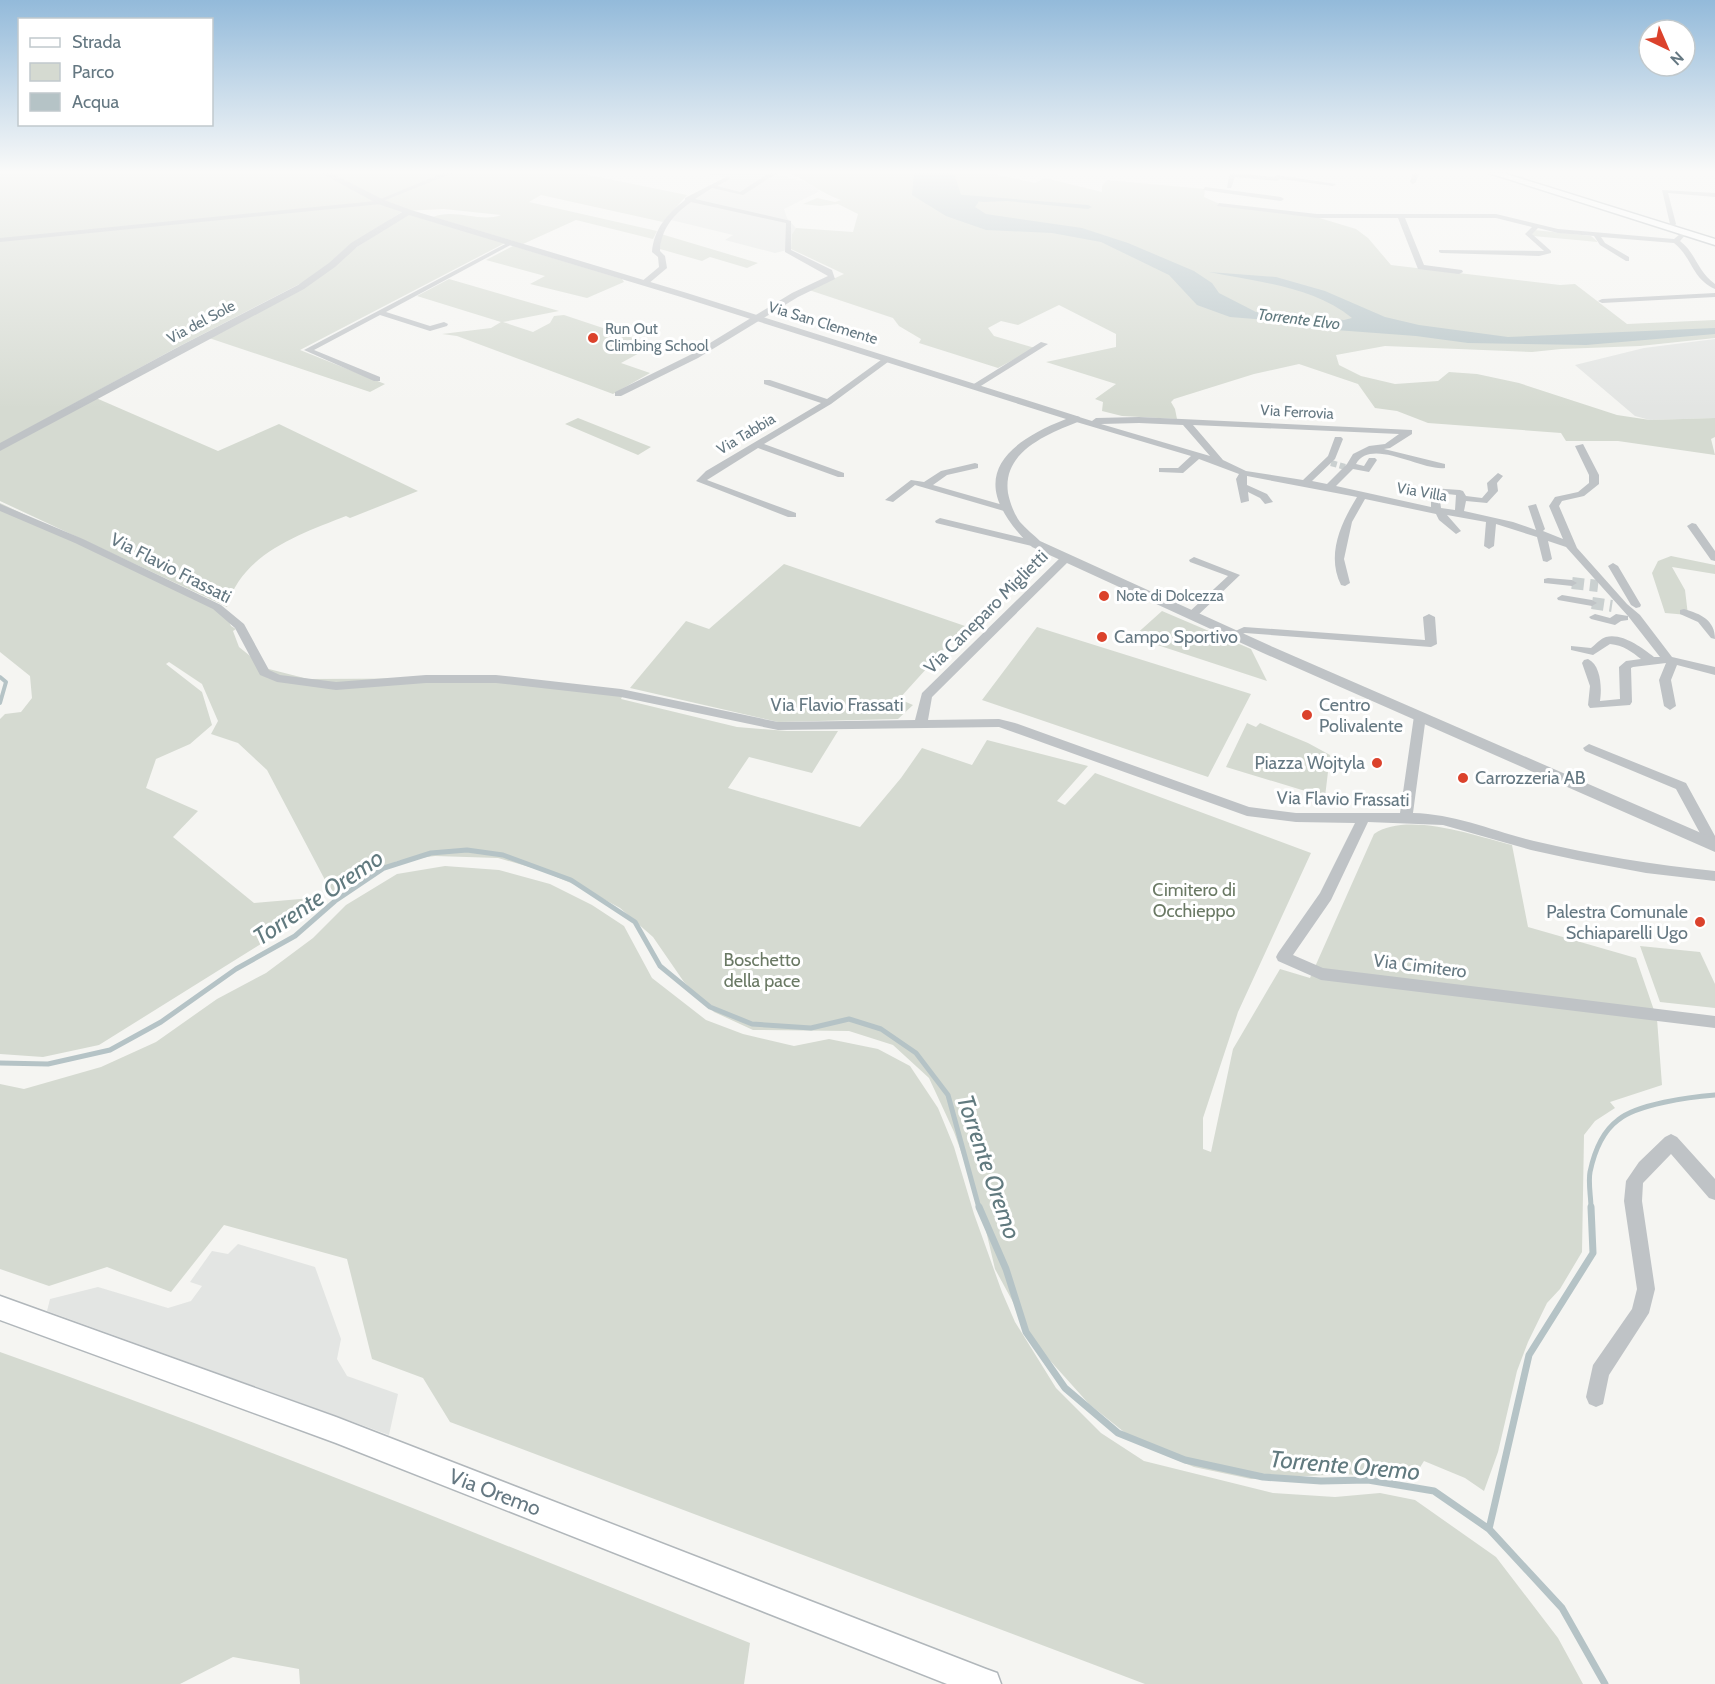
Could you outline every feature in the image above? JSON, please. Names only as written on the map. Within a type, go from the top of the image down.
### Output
[{"type":"main road","name":"Via Oremo","points":[[0,1308],[347,1435],[986,1684]]},
{"type":"street","name":"Via del Sole","points":[[0,448],[300,287],[347,252]]},
{"type":"street","points":[[377,379],[308,350],[495,252]]},
{"type":"street","name":"Via San Clemente","points":[[545,252],[1081,420]]},
{"type":"street","points":[[645,282],[663,268],[661,256],[656,252]]},
{"type":"street","points":[[618,394],[694,356],[832,277],[832,274],[788,252]]},
{"type":"street","points":[[1415,252],[1421,267],[1459,272]]},
{"type":"street","points":[[1480,252],[1539,254],[1549,252]]},
{"type":"street","points":[[1614,252],[1626,259]]},
{"type":"street","points":[[1687,252],[1701,278],[1715,287]]},
{"type":"street","points":[[1602,302],[1715,295]]},
{"type":"street","points":[[381,313],[430,329],[444,324]]},
{"type":"street","points":[[973,387],[1044,344]]},
{"type":"street","name":"Via Tabbia","points":[[792,515],[701,481],[709,473],[828,402],[888,359]]},
{"type":"street","points":[[767,381],[828,402]]},
{"type":"street","points":[[1036,544],[1015,524],[1007,509],[999,486],[1004,465],[1019,448],[1052,428],[1081,420]]},
{"type":"street","name":"Via Ferrovia","points":[[1081,420],[1139,420],[1409,432],[1387,446],[1372,448],[1356,456],[1351,465],[1329,487]]},
{"type":"street","name":"Via Villa","points":[[1081,420],[1220,462],[1244,473],[1329,487],[1403,505],[1437,508],[1541,533],[1569,545],[1602,586],[1629,611],[1671,659]]},
{"type":"street","points":[[1186,422],[1220,462]]},
{"type":"street","points":[[1306,483],[1309,477],[1332,457],[1338,439]]},
{"type":"street","points":[[756,444],[841,475]]},
{"type":"street","points":[[1569,545],[1554,506],[1558,499],[1581,494],[1594,484],[1594,475],[1580,446]]},
{"type":"street","points":[[1372,448],[1442,466]]},
{"type":"street","points":[[1162,470],[1180,471],[1198,455]]},
{"type":"street","points":[[1351,465],[1365,470],[1372,460]]},
{"type":"street","points":[[926,485],[944,473],[975,466]]},
{"type":"street","points":[[1244,473],[1241,479],[1244,501]]},
{"type":"street","points":[[1462,498],[1485,501],[1493,491],[1492,483],[1498,476]]},
{"type":"street","points":[[890,500],[914,482],[1007,509]]},
{"type":"street","points":[[1242,486],[1264,496],[1268,502]]},
{"type":"street","points":[[1456,531],[1437,508],[1434,490],[1460,493],[1462,498],[1459,513]]},
{"type":"street","points":[[1386,493],[1437,508]]},
{"type":"street","points":[[1345,583],[1339,559],[1347,522],[1363,494]]},
{"type":"street","points":[[1533,506],[1547,559]]},
{"type":"street","name":"Via Flavio Frassati","points":[[0,507],[79,541],[217,607],[240,626],[264,672],[277,678],[336,686],[426,678],[496,679],[621,693],[778,726],[999,723],[1248,811],[1276,818],[1406,818],[1445,821],[1580,857],[1654,870],[1715,876]]},
{"type":"street","points":[[1489,546],[1491,520]]},
{"type":"street","points":[[940,521],[1036,544],[1065,559],[1714,845]]},
{"type":"street","points":[[1692,526],[1715,558]]},
{"type":"street","name":"Via Caneparo Miglietti","points":[[921,723],[926,696],[1065,559]]},
{"type":"street","points":[[1192,615],[1234,575],[1194,560]]},
{"type":"street","points":[[1595,617],[1615,622],[1616,617],[1629,611],[1612,566]]},
{"type":"street","points":[[1548,581],[1572,583]]},
{"type":"street","points":[[1562,598],[1592,603]]},
{"type":"street","points":[[1715,636],[1702,620],[1689,615],[1715,647]]},
{"type":"street","points":[[1235,634],[1244,630],[1431,644],[1429,617]]},
{"type":"street","points":[[1575,648],[1593,652],[1608,640],[1620,641],[1633,646],[1651,661]]},
{"type":"street","points":[[1670,706],[1665,680],[1671,659]]},
{"type":"street","points":[[1588,663],[1596,686],[1594,705],[1626,702],[1625,667],[1630,664],[1671,659],[1714,672]]},
{"type":"street","points":[[1406,818],[1420,716]]},
{"type":"street","points":[[1589,748],[1681,786],[1714,845]]},
{"type":"street","name":"Via Cimitero","points":[[1363,819],[1326,896],[1283,957],[1321,974],[1715,1022]]},
{"type":"street","points":[[1596,1397],[1600,1372],[1640,1313],[1646,1289],[1633,1201],[1635,1181],[1645,1167],[1671,1142],[1715,1192]]},
{"type":"shaded area","points":[[1715,339],[1715,418],[1650,420],[1635,416],[1575,365],[1644,348]]},
{"type":"shaded area","points":[[238,1244],[315,1267],[341,1339],[337,1359],[347,1376],[398,1394],[389,1435],[47,1311],[50,1299],[98,1287],[168,1308],[191,1301],[202,1286],[190,1282],[212,1251],[228,1254]]},
{"type":"green space","points":[[0,252],[342,252],[317,275],[176,348],[0,444]]},
{"type":"green space","points":[[350,252],[489,252],[300,350],[385,384],[370,392],[209,338],[277,300]]},
{"type":"green space","points":[[502,252],[531,252],[622,279],[624,282],[587,298],[530,284],[545,276],[486,260]]},
{"type":"green space","points":[[669,252],[720,252],[758,263],[747,268],[710,257],[702,261]]},
{"type":"green space","points":[[796,252],[1380,252],[1391,265],[1560,285],[1575,284],[1627,324],[1715,320],[1715,338],[1640,346],[1532,352],[1385,346],[1336,355],[1339,365],[1361,376],[1395,384],[1438,381],[1449,372],[1477,374],[1519,383],[1617,415],[1650,420],[1715,418],[1715,437],[1711,439],[1715,455],[1618,441],[1566,441],[1561,433],[1428,423],[1397,411],[1375,408],[1358,384],[1299,364],[1254,374],[1174,399],[1171,402],[1177,419],[1122,416],[1102,411],[1103,402],[1095,399],[1116,384],[1046,362],[1116,347],[1116,334],[1059,305],[1018,325],[1001,321],[988,328],[994,336],[1035,348],[998,368],[919,343],[921,339],[899,326],[893,318],[809,290],[844,274]]},
{"type":"green space","points":[[449,279],[559,311],[503,322],[533,332],[550,323],[554,316],[564,315],[654,345],[621,363],[650,373],[613,394],[457,336],[442,334],[491,328],[501,322],[417,296]]},
{"type":"green space","points":[[96,398],[218,451],[279,424],[418,491],[350,518],[346,516],[328,523],[274,548],[245,573],[234,589],[227,607],[0,501],[0,450]]},
{"type":"green space","points":[[578,418],[651,447],[638,455],[565,424]]},
{"type":"green space","points":[[0,503],[224,609],[231,626],[236,629],[233,631],[239,647],[265,668],[308,679],[504,678],[623,695],[621,699],[737,727],[787,731],[838,731],[812,773],[749,757],[728,788],[860,827],[901,778],[922,748],[972,765],[987,740],[1088,766],[1057,801],[1065,805],[1095,773],[1311,853],[1238,1012],[1203,1118],[1203,1149],[1211,1152],[1233,1049],[1280,969],[1310,978],[1374,834],[1404,825],[1422,825],[1512,845],[1528,927],[1636,958],[1657,1019],[1662,1085],[1610,1102],[1615,1108],[1595,1121],[1584,1135],[1582,1252],[1560,1289],[1547,1303],[1528,1342],[1517,1371],[1498,1452],[1484,1491],[1465,1478],[1424,1461],[1412,1480],[1345,1474],[1251,1479],[1194,1467],[1139,1444],[1089,1404],[1037,1346],[995,1269],[979,1201],[954,1132],[929,1078],[893,1045],[849,1031],[753,1030],[714,1012],[684,982],[653,937],[620,908],[585,889],[540,870],[498,858],[435,856],[397,861],[353,884],[334,897],[267,770],[238,743],[211,734],[218,721],[202,684],[169,662],[166,664],[202,692],[212,725],[190,744],[156,759],[146,788],[198,811],[173,837],[254,903],[312,898],[293,924],[99,1045],[43,1057],[0,1054],[0,719],[5,714],[21,712],[32,698],[30,676],[0,652]]},
{"type":"green space","points":[[1671,556],[1715,565],[1715,574],[1672,567],[1685,590],[1688,615],[1665,613],[1652,573],[1658,561]]},
{"type":"green space","points":[[784,564],[965,626],[899,699],[913,705],[898,719],[778,722],[630,688],[686,621],[709,629]]},
{"type":"green space","points":[[1162,611],[1251,649],[1267,681],[1133,637]]},
{"type":"green space","points":[[1037,627],[1251,694],[1208,777],[982,700]]},
{"type":"green space","points":[[1247,723],[1256,727],[1260,723],[1330,755],[1325,797],[1226,767]]},
{"type":"green space","points":[[445,866],[499,870],[550,884],[592,905],[624,926],[652,978],[706,1020],[743,1034],[794,1046],[829,1039],[878,1049],[910,1066],[938,1108],[954,1147],[974,1214],[1015,1322],[1056,1388],[1101,1433],[1144,1461],[1273,1493],[1335,1497],[1380,1493],[1415,1500],[1496,1557],[1558,1638],[1583,1684],[1145,1684],[450,1422],[423,1378],[372,1359],[347,1259],[224,1225],[171,1292],[107,1267],[49,1286],[0,1269],[0,1084],[24,1089],[101,1067],[156,1042],[217,999],[266,973],[313,938],[346,905],[397,874]]},
{"type":"green space","points":[[1640,946],[1700,952],[1715,984],[1715,1008],[1660,1002]]},
{"type":"green space","points":[[0,1352],[283,1457],[750,1643],[744,1684],[300,1684],[299,1669],[233,1657],[180,1684],[0,1684]]},
{"type":"water","name":"Torrente Elvo","points":[[1121,252],[1148,252],[1194,271],[1212,283],[1219,293],[1256,312],[1344,320],[1352,318],[1337,307],[1302,292],[1209,272],[1276,277],[1325,291],[1385,317],[1419,325],[1508,337],[1715,328],[1715,334],[1586,345],[1468,343],[1416,336],[1309,328],[1267,320],[1230,317],[1197,305],[1169,275]]},
{"type":"waterway","name":"Torrente Oremo","points":[[0,677],[6,682],[0,703]]},
{"type":"waterway","name":"Torrente Oremo","points":[[0,1063],[48,1064],[110,1050],[161,1022],[236,969],[295,936],[335,901],[384,868],[431,853],[467,850],[503,855],[571,880],[635,922],[660,966],[710,1007],[752,1024],[811,1028],[849,1019],[881,1029],[916,1053],[948,1095],[979,1208]]},
{"type":"waterway","points":[[1591,1208],[1590,1172],[1596,1150],[1612,1125],[1627,1114],[1650,1106],[1715,1095]]},
{"type":"waterway","name":"Torrente Oremo","points":[[979,1207],[1006,1269],[1026,1332],[1065,1388],[1118,1433],[1185,1460],[1263,1477],[1321,1481],[1368,1480],[1434,1491],[1489,1529]]},
{"type":"waterway","points":[[1489,1529],[1529,1355],[1593,1253],[1591,1207]]},
{"type":"waterway","name":"Torrente Oremo","points":[[1489,1529],[1562,1608],[1605,1684]]},
{"type":"tunnel","points":[[1331,463],[1345,467]]},
{"type":"tunnel","points":[[1572,583],[1598,586]]},
{"type":"tunnel","points":[[1592,603],[1612,606]]},
{"type":"place","name":"Run Out Climbing School","points":[[593,338]]},
{"type":"place","name":"Note di Dolcezza","points":[[1104,596]]},
{"type":"place","name":"Campo Sportivo","points":[[1102,637]]},
{"type":"place","name":"Centro Polivalente","points":[[1307,715]]},
{"type":"place","name":"Piazza Wojtyla","points":[[1377,763]]},
{"type":"place","name":"Carrozzeria AB","points":[[1463,778]]},
{"type":"place","name":"Palestra Comunale Schiaparelli Ugo","points":[[1700,922]]},
{"type":"park label","name":"Cimitero di Occhieppo","points":[[1194,900]]},
{"type":"park label","name":"Boschetto della pace","points":[[762,970]]}]
